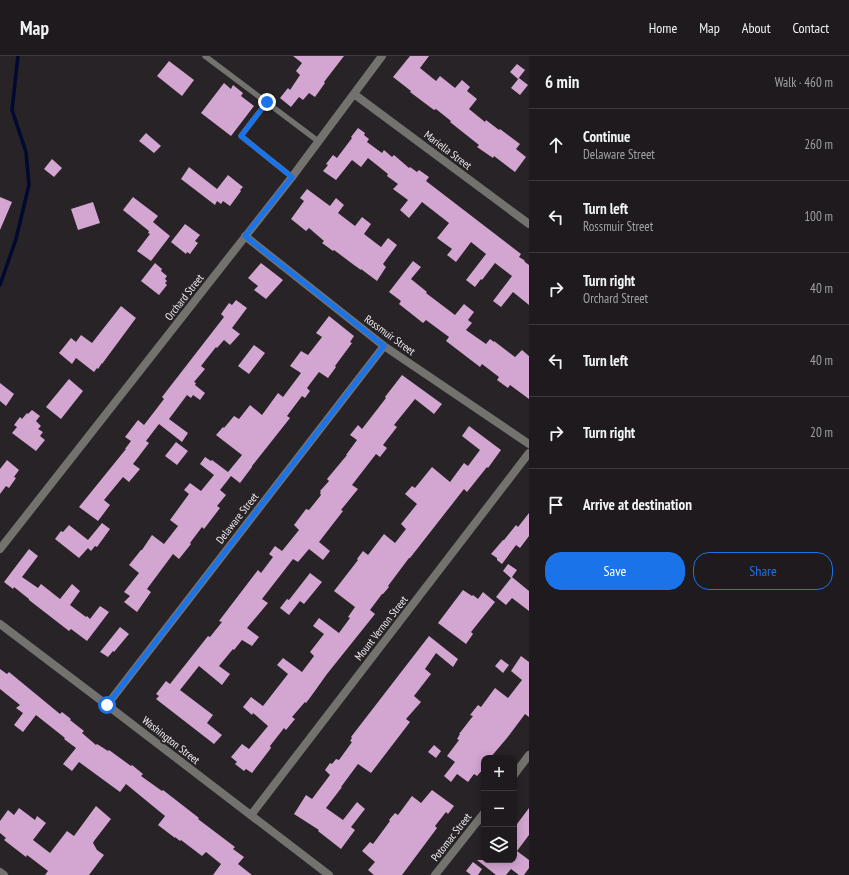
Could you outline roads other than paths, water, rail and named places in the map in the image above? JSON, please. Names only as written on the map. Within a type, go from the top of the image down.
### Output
[{"type":"street","name":"Orchard Street","points":[[0,549],[292,177],[382,56]]},
{"type":"street","name":"Mariella Street","points":[[354,94],[529,224]]},
{"type":"street","name":"Rossmuir Street","points":[[245,236],[384,346],[529,444]]},
{"type":"street","name":"Delaware Street","points":[[107,705],[384,346]]},
{"type":"street","name":"Mount Vernon Street","points":[[251,815],[529,453]]},
{"type":"street","name":"Washington Street","points":[[0,624],[329,875]]},
{"type":"street","points":[[517,770],[529,755]]},
{"type":"street","name":"Potomac Street","points":[[435,875],[481,817]]},
{"type":"street","points":[[0,872],[4,875]]},
{"type":"lane","points":[[205,56],[318,141]]},
{"type":"lane","points":[[267,102],[241,136],[292,177]]},
{"type":"waterway","points":[[0,285],[16,239],[29,185],[26,152],[12,110],[18,56]]}]
